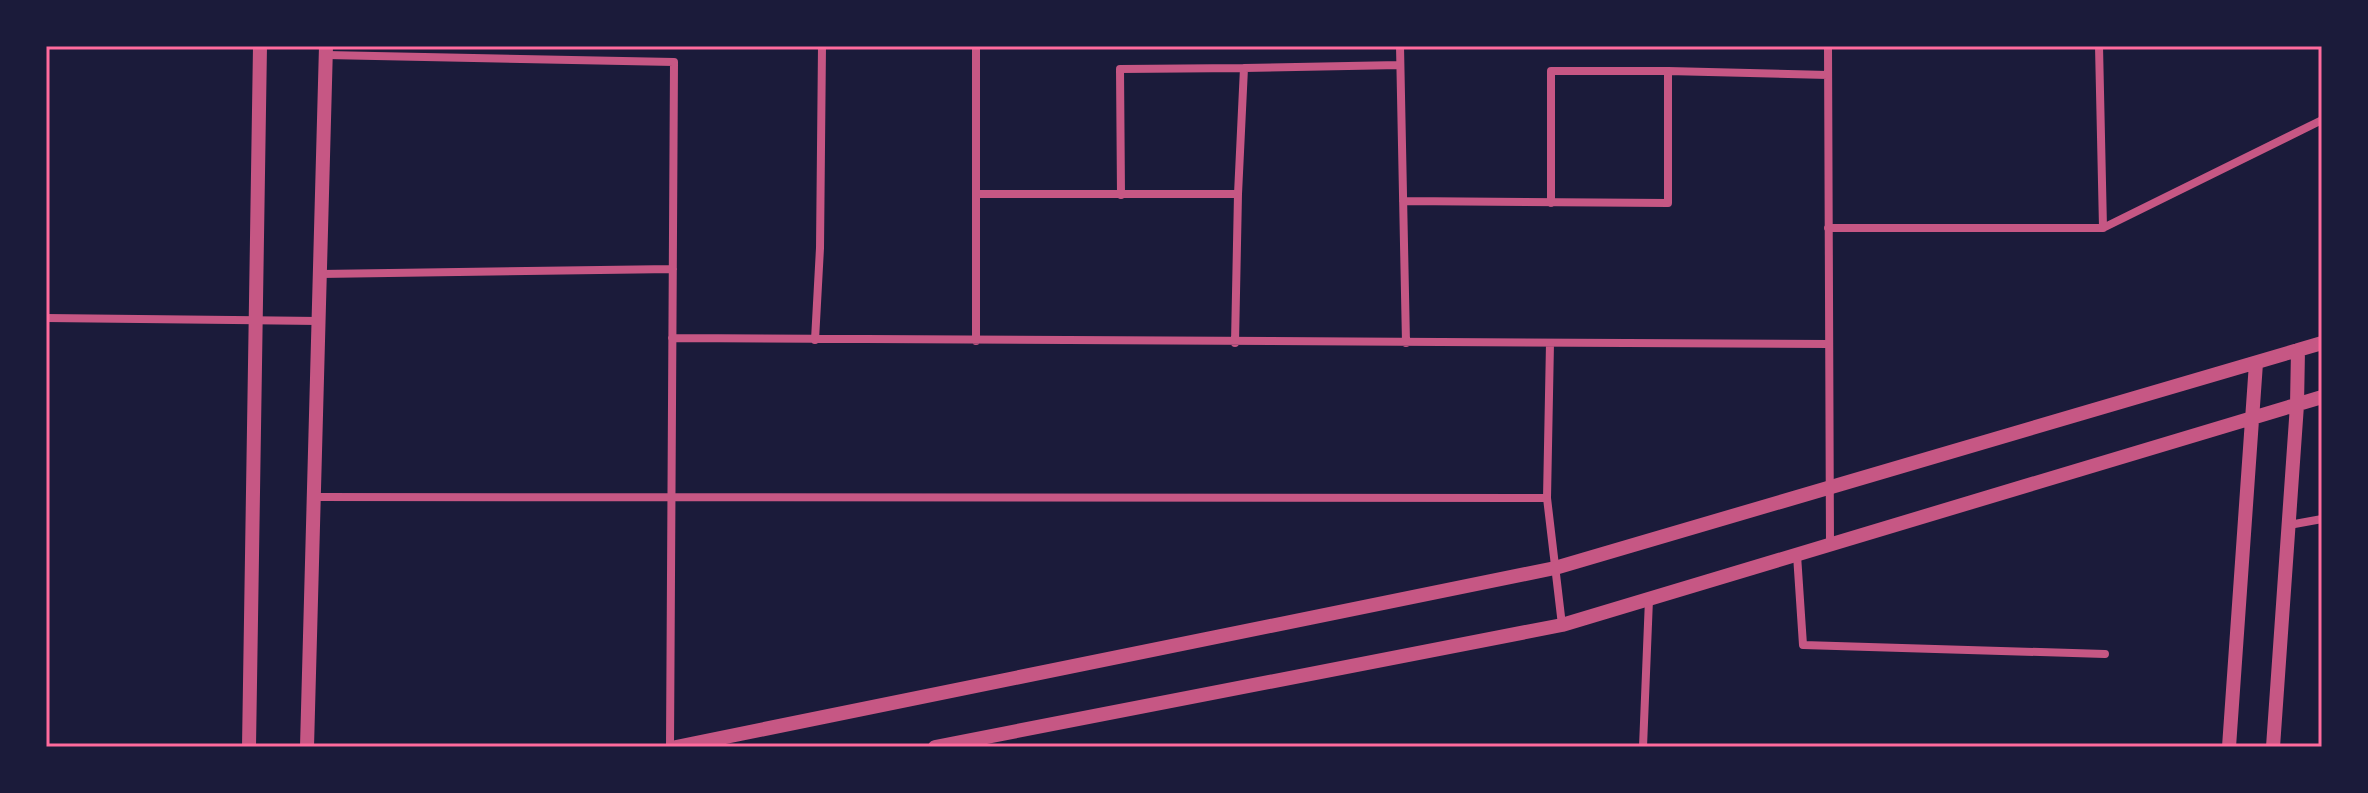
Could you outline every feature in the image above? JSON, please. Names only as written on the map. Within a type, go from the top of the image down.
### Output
[{"type":"street","points":[[249,747],[260,46]]},
{"type":"street","points":[[815,340],[820,248],[822,46]]},
{"type":"street","points":[[976,46],[976,341]]},
{"type":"street","points":[[1400,46],[1406,343]]},
{"type":"street","points":[[1828,46],[1830,545]]},
{"type":"street","points":[[2103,228],[2099,48],[2108,46]]},
{"type":"street","points":[[307,747],[326,50],[674,62],[673,747],[1555,568],[2322,343]]},
{"type":"street","points":[[1121,195],[1120,69],[1400,65]]},
{"type":"street","points":[[1235,343],[1244,68]]},
{"type":"street","points":[[1551,203],[1551,71],[1828,75]]},
{"type":"street","points":[[1403,201],[1668,203],[1668,71]]},
{"type":"street","points":[[1828,228],[2103,228],[2322,120]]},
{"type":"street","points":[[976,194],[1238,194]]},
{"type":"street","points":[[320,274],[673,269]]},
{"type":"street","points":[[46,318],[319,321]]},
{"type":"street","points":[[672,338],[1829,344]]},
{"type":"street","points":[[1550,343],[1547,498],[1562,625]]},
{"type":"street","points":[[2273,747],[2297,405],[2298,350]]},
{"type":"street","points":[[2229,747],[2256,363]]},
{"type":"street","points":[[935,747],[1562,625],[2322,397]]},
{"type":"street","points":[[314,497],[1547,498]]},
{"type":"street","points":[[2289,525],[2322,519]]},
{"type":"street","points":[[1797,555],[1803,645],[2105,654]]},
{"type":"street","points":[[1643,747],[1649,599]]}]
